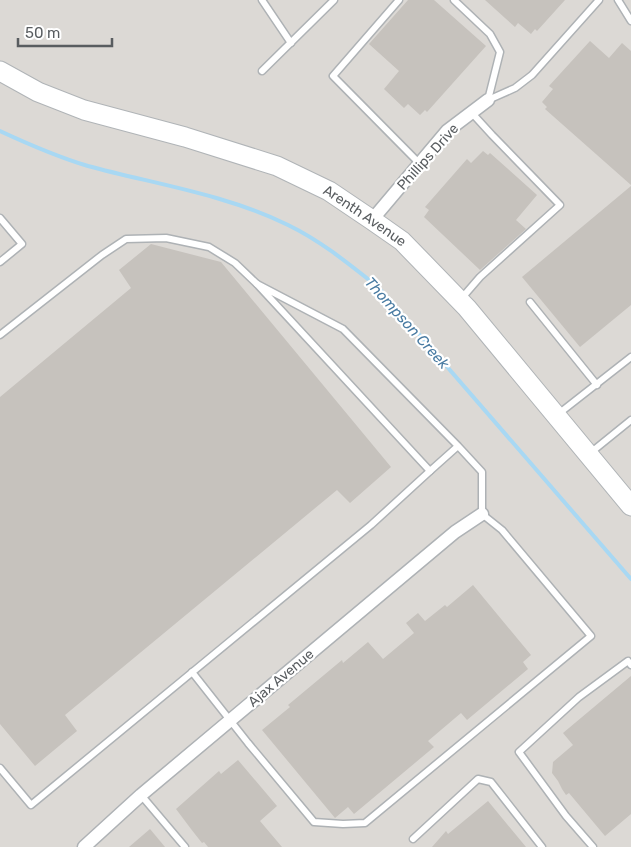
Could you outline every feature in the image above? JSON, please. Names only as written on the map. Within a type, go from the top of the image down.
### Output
[{"type":"street","name":"Arenth Avenue","points":[[0,71],[38,92],[84,110],[185,137],[278,166],[329,191],[372,220],[402,241],[460,300],[631,506]]},
{"type":"street","name":"Phillips Drive","points":[[372,220],[447,131],[488,100]]},
{"type":"street","name":"Ajax Avenue","points":[[84,847],[141,795],[455,532],[482,514]]},
{"type":"lane","points":[[262,0],[290,43]]},
{"type":"lane","points":[[262,72],[334,0]]},
{"type":"lane","points":[[399,0],[333,76],[420,164]]},
{"type":"lane","points":[[454,0],[490,34],[500,52],[488,100]]},
{"type":"lane","points":[[488,100],[515,88],[532,75],[599,0]]},
{"type":"lane","points":[[618,0],[631,21]]},
{"type":"lane","points":[[460,300],[480,278],[560,205],[471,112]]},
{"type":"lane","points":[[0,218],[22,244],[0,262]]},
{"type":"lane","points":[[0,335],[102,254],[126,239],[166,238],[209,247],[235,263],[257,284],[430,470]]},
{"type":"lane","points":[[192,672],[314,822],[365,823],[591,636],[502,530],[482,514],[482,472],[458,446],[343,328],[257,284]]},
{"type":"lane","points":[[530,302],[597,385]]},
{"type":"lane","points":[[556,416],[631,358]]},
{"type":"lane","points":[[588,455],[631,420]]},
{"type":"lane","points":[[0,768],[31,805],[371,525],[458,446]]},
{"type":"lane","points":[[593,847],[566,816],[519,752],[579,697],[628,661],[631,665]]},
{"type":"lane","points":[[413,838],[478,779],[492,782],[542,847]]},
{"type":"lane","points":[[141,795],[185,847]]},
{"type":"shaded area","points":[[0,0],[631,0],[631,847],[0,847]]},
{"type":"building","points":[[408,0],[434,0],[486,46],[427,112],[425,110],[420,115],[408,104],[404,108],[384,89],[399,71],[369,44]]},
{"type":"building","points":[[485,0],[565,0],[537,31],[535,29],[531,34],[518,23],[515,27]]},
{"type":"building","points":[[590,41],[609,58],[622,43],[631,51],[631,185],[545,109],[547,107],[542,102],[553,89],[549,86]]},
{"type":"building","points":[[483,151],[488,155],[490,153],[537,195],[516,220],[526,229],[480,270],[424,217],[429,210],[425,207],[467,159],[471,163]]},
{"type":"building","points":[[631,186],[631,305],[580,347],[522,277]]},
{"type":"building","points":[[151,244],[221,262],[391,467],[350,503],[337,490],[65,715],[77,731],[35,766],[0,724],[0,397],[131,288],[119,270]]},
{"type":"building","points":[[473,585],[531,655],[523,662],[528,669],[467,720],[461,713],[428,741],[434,747],[354,814],[348,807],[335,818],[262,730],[290,707],[288,705],[342,660],[343,663],[368,642],[383,659],[414,633],[406,623],[418,613],[425,621],[445,605],[447,607]]},
{"type":"building","points":[[631,676],[631,814],[605,836],[569,793],[566,795],[552,773],[553,762],[573,745],[563,733]]},
{"type":"building","points":[[238,760],[277,806],[260,821],[282,847],[208,847],[204,842],[202,843],[176,809],[219,771],[221,774]]},
{"type":"building","points":[[488,801],[526,847],[432,847],[446,831],[448,834]]},
{"type":"building","points":[[150,829],[165,847],[129,847]]},
{"type":"waterway","name":"Thompson Creek","points":[[0,131],[43,150],[88,166],[214,197],[264,214],[312,238],[334,253],[378,287],[631,579]]}]
